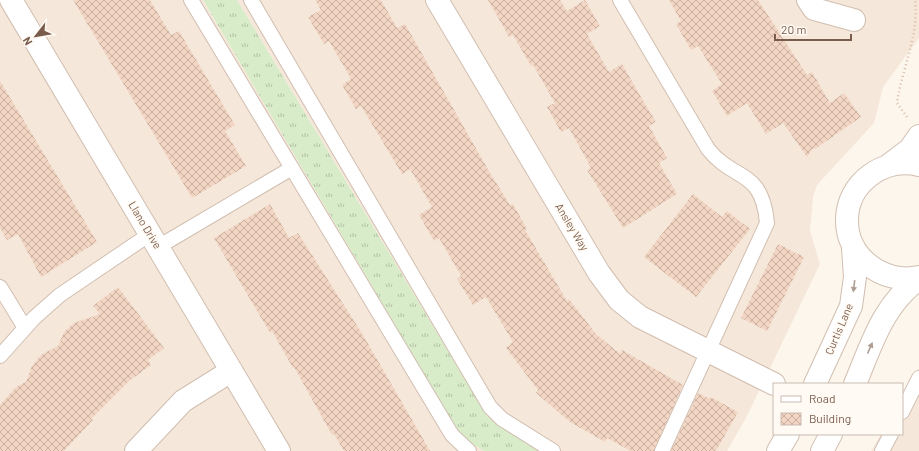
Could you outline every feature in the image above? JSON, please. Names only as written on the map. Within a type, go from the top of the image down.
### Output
[{"type":"street","name":"Llano Drive","points":[[11,0],[279,451]]},
{"type":"street","name":"Ansley Way","points":[[437,0],[608,287],[619,300],[640,317],[773,384]]},
{"type":"street","points":[[808,0],[814,9],[854,20]]},
{"type":"street","points":[[914,127],[910,149],[889,165],[864,179],[855,191],[849,204],[847,219],[848,234],[853,248],[873,269],[886,276],[900,279],[919,278]]},
{"type":"street","points":[[889,165],[904,163],[919,165]]},
{"type":"street","name":"Curtis Lane","points":[[815,383],[851,306],[855,276],[853,248]]},
{"type":"street","points":[[855,383],[883,319],[900,294],[919,278]]},
{"type":"street","points":[[136,451],[183,401],[231,370]]},
{"type":"street","points":[[778,451],[787,435]]},
{"type":"street","points":[[822,451],[830,435]]},
{"type":"lane","points":[[191,0],[452,435],[468,451]]},
{"type":"lane","points":[[251,0],[490,407],[502,419],[553,451]]},
{"type":"lane","points":[[620,0],[708,149],[725,166],[749,180],[760,192],[766,207],[767,223],[662,451]]},
{"type":"lane","points":[[0,356],[25,328],[60,295],[154,240],[292,168]]},
{"type":"lane","points":[[0,287],[25,328]]},
{"type":"lane","points":[[903,410],[919,378]]},
{"type":"lane","points":[[882,451],[890,435]]},
{"type":"path","points":[[914,127],[905,116],[897,102],[900,86],[915,47],[917,28],[915,0]]},
{"type":"shaded area","points":[[0,0],[203,0],[461,437],[484,451],[0,451]]},
{"type":"shaded area","points":[[237,0],[919,0],[919,38],[883,87],[874,123],[817,185],[813,197],[810,231],[820,264],[746,418],[727,451],[543,451],[487,416]]},
{"type":"shaded area","points":[[919,368],[919,451],[871,451],[880,435],[903,435],[903,395]]},
{"type":"green space","points":[[203,0],[237,0],[487,416],[543,451],[484,451],[461,437]]},
{"type":"building","points":[[73,0],[150,0],[171,35],[179,31],[235,125],[225,131],[246,166],[192,198]]},
{"type":"building","points":[[315,0],[381,0],[397,28],[405,24],[490,173],[510,205],[513,204],[527,229],[525,230],[567,301],[569,299],[596,334],[620,354],[622,350],[683,385],[654,451],[631,451],[607,438],[605,442],[570,422],[536,393],[538,390],[506,348],[513,342],[486,297],[473,305],[457,279],[461,276],[439,238],[434,241],[419,215],[432,207],[410,169],[402,174],[361,106],[356,109],[342,85],[351,79],[329,41],[324,44],[308,17],[321,10]]},
{"type":"building","points":[[488,0],[560,0],[567,11],[585,0],[600,26],[587,34],[609,72],[622,64],[656,122],[649,126],[667,158],[659,163],[677,194],[623,228],[587,170],[591,168],[569,128],[561,132],[547,107],[555,103],[533,65],[531,66],[513,35],[509,37]]},
{"type":"building","points":[[669,0],[758,0],[807,75],[812,72],[830,103],[844,93],[861,117],[815,149],[813,148],[807,157],[783,123],[766,134],[747,103],[727,116],[712,91],[722,84],[698,46],[691,50],[676,24],[681,21]]},
{"type":"building","points":[[0,81],[97,242],[41,277],[18,234],[7,240],[0,228]]},
{"type":"building","points":[[693,194],[722,217],[727,211],[750,229],[696,297],[644,257]]},
{"type":"building","points":[[270,204],[289,238],[298,233],[363,335],[430,451],[344,451],[334,434],[332,435],[294,367],[293,368],[272,331],[270,333],[214,238]]},
{"type":"building","points":[[778,244],[804,257],[767,331],[741,318]]},
{"type":"building","points":[[118,287],[164,348],[148,360],[151,365],[129,381],[91,419],[93,420],[64,451],[0,451],[0,405],[16,387],[26,382],[32,366],[41,355],[58,346],[64,332],[74,323],[100,314],[93,306]]},
{"type":"building","points":[[698,393],[710,399],[711,397],[738,412],[716,451],[671,451]]}]
